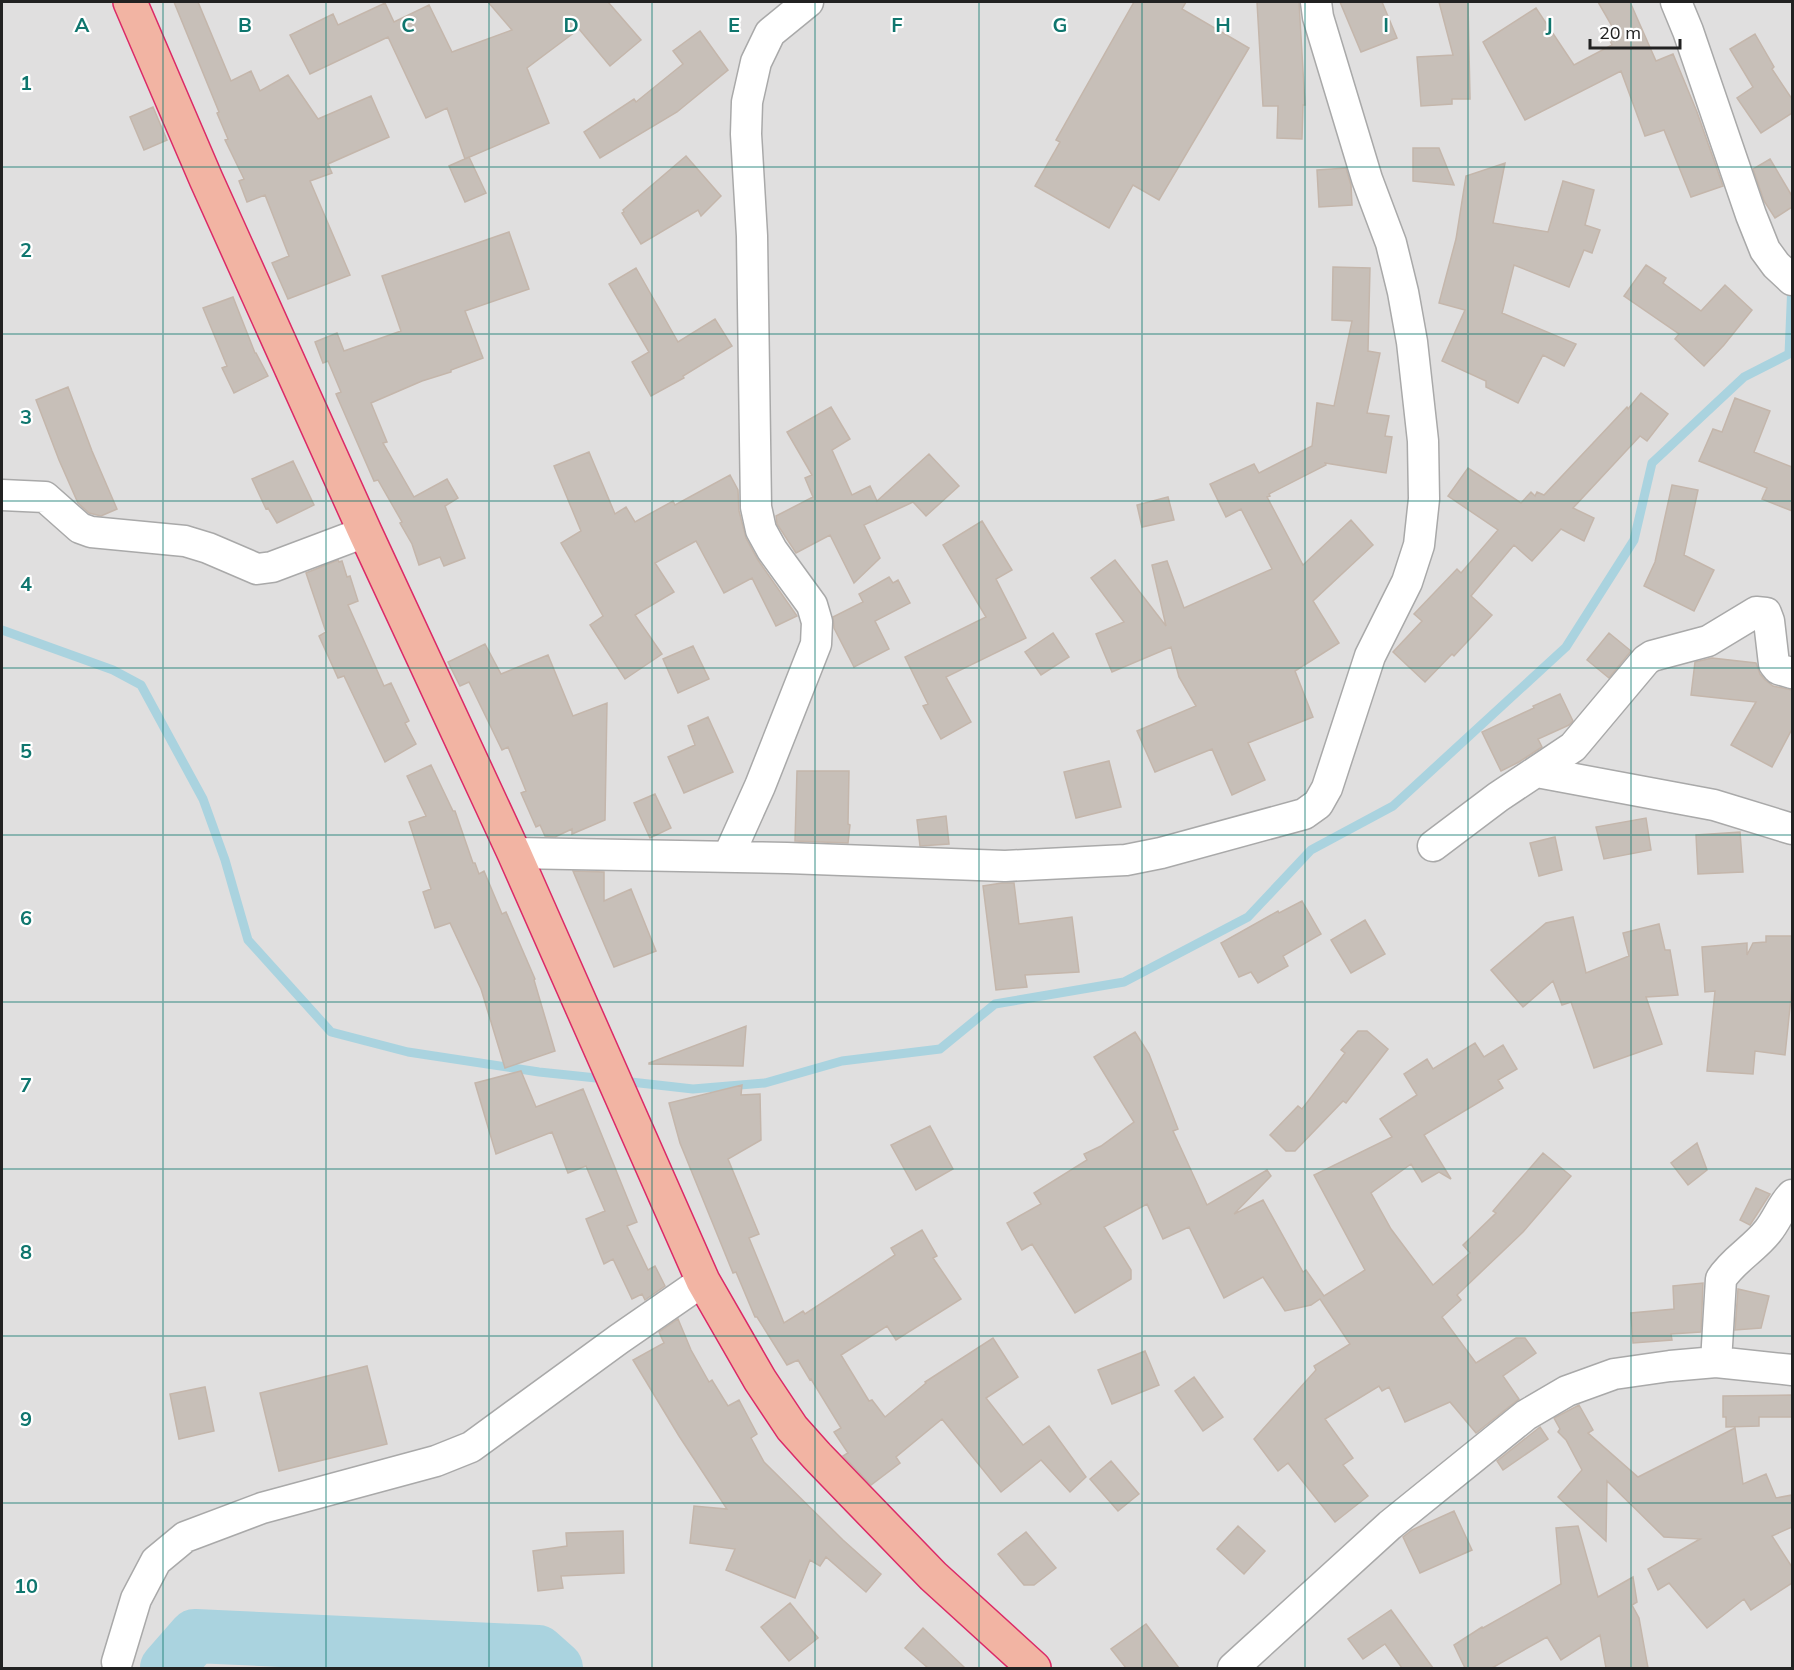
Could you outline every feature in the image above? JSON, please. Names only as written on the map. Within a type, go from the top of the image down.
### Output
[{"type":"highway","points":[[130,2],[206,179],[365,532],[514,853],[703,1281],[760,1380],[792,1428],[933,1576],[1034,1668]]},
{"type":"street","points":[[728,857],[760,786],[816,644],[817,622],[812,605],[772,550],[761,530],[756,507],[752,236],[746,134],[747,102],[756,62],[770,33],[808,2]]},
{"type":"street","points":[[514,853],[1005,866],[1126,860],[1161,853],[1304,814],[1318,804],[1327,788],[1370,656],[1407,582],[1419,545],[1424,499],[1423,441],[1412,342],[1403,292],[1391,243],[1366,179],[1318,17],[1316,2]]},
{"type":"street","points":[[1676,2],[1689,32],[1750,215],[1765,250],[1784,272]]},
{"type":"street","points":[[2,495],[45,497],[80,528],[91,532],[186,541],[257,569],[272,567],[365,532]]},
{"type":"street","points":[[1434,846],[1498,797],[1573,747],[1646,660],[1652,656],[1707,640],[1756,612],[1766,613],[1774,664],[1778,669],[1792,673]]},
{"type":"street","points":[[1537,772],[1714,805],[1792,829]]},
{"type":"street","points":[[1716,1362],[1721,1279],[1728,1268],[1769,1230],[1792,1195]]},
{"type":"street","points":[[117,1662],[136,1599],[156,1561],[185,1537],[262,1508],[436,1461],[471,1447],[618,1339],[703,1281]]},
{"type":"street","points":[[1233,1668],[1390,1525],[1526,1415],[1567,1391],[1614,1374],[1670,1366],[1716,1362],[1792,1370]]},
{"type":"shaded area","points":[[2,2],[1792,2],[1792,1668],[2,1668]]},
{"type":"building","points":[[174,2],[198,2],[231,81],[251,71],[260,91],[288,75],[318,119],[371,96],[389,137],[328,164],[332,173],[310,181],[350,275],[288,299],[272,263],[289,256],[265,195],[247,202],[239,181],[244,179],[225,140],[228,139],[217,113],[219,112]]},
{"type":"building","points":[[488,2],[608,2],[641,40],[610,66],[579,29],[527,68],[549,123],[465,159],[447,108],[426,118],[388,37],[310,74],[290,35],[333,14],[338,25],[385,3],[394,22],[429,5],[452,52],[512,30]]},
{"type":"building","points":[[1134,2],[1186,2],[1182,9],[1249,48],[1159,200],[1133,185],[1109,228],[1035,186],[1060,142],[1056,140]]},
{"type":"building","points":[[1257,2],[1299,2],[1305,105],[1303,105],[1302,139],[1277,138],[1278,106],[1263,106]]},
{"type":"building","points":[[1340,2],[1382,2],[1397,38],[1361,52]]},
{"type":"building","points":[[1439,2],[1468,2],[1470,99],[1452,99],[1452,104],[1421,106],[1417,57],[1453,55]]},
{"type":"building","points":[[1598,2],[1630,2],[1656,61],[1673,54],[1697,112],[1723,186],[1691,197],[1664,130],[1645,136],[1621,71],[1525,120],[1483,42],[1536,8],[1574,65],[1612,45],[1608,36],[1616,33]]},
{"type":"building","points":[[700,31],[728,70],[677,112],[600,158],[584,132],[634,99],[636,102],[683,64],[673,51]]},
{"type":"building","points":[[1755,34],[1774,67],[1772,69],[1792,99],[1792,113],[1761,133],[1737,98],[1753,87],[1730,49]]},
{"type":"building","points":[[153,107],[167,140],[144,150],[130,117]]},
{"type":"building","points":[[1413,148],[1439,148],[1454,185],[1413,181]]},
{"type":"building","points":[[686,156],[721,196],[701,216],[698,210],[641,244],[622,213],[623,210]]},
{"type":"building","points":[[469,157],[486,193],[465,202],[449,166]]},
{"type":"building","points":[[1770,159],[1792,196],[1792,207],[1775,218],[1764,201],[1753,169]]},
{"type":"building","points":[[1505,163],[1493,223],[1548,232],[1563,181],[1594,190],[1585,225],[1600,230],[1592,253],[1584,250],[1569,287],[1514,265],[1502,313],[1576,344],[1564,366],[1543,355],[1518,403],[1486,387],[1486,381],[1442,361],[1465,310],[1439,303],[1456,239],[1466,176]]},
{"type":"building","points":[[1346,168],[1351,185],[1352,205],[1319,207],[1317,170]]},
{"type":"building","points":[[509,232],[529,289],[465,311],[483,358],[371,403],[387,442],[383,443],[414,497],[447,479],[458,498],[445,506],[465,558],[444,566],[440,557],[419,565],[412,544],[400,523],[402,522],[378,480],[374,481],[336,394],[341,392],[328,361],[323,363],[315,342],[337,333],[344,351],[401,331],[382,276]]},
{"type":"building","points":[[1646,265],[1666,278],[1663,283],[1701,311],[1725,285],[1752,310],[1704,366],[1675,339],[1679,334],[1624,296]]},
{"type":"building","points":[[1333,267],[1370,268],[1368,351],[1380,353],[1367,413],[1389,416],[1385,436],[1392,437],[1386,473],[1325,463],[1326,465],[1267,497],[1303,565],[1351,520],[1373,545],[1313,601],[1339,643],[1295,671],[1313,717],[1248,743],[1265,780],[1232,795],[1212,749],[1155,772],[1137,731],[1196,706],[1179,677],[1171,647],[1112,672],[1096,634],[1124,622],[1091,578],[1115,560],[1166,626],[1152,565],[1167,561],[1184,608],[1272,569],[1241,509],[1226,517],[1210,484],[1254,464],[1259,473],[1312,446],[1317,403],[1334,406],[1352,321],[1332,320]]},
{"type":"building","points":[[636,268],[678,342],[715,319],[732,346],[683,376],[684,378],[651,396],[632,362],[649,352],[609,284]]},
{"type":"building","points":[[233,297],[255,353],[268,376],[234,393],[222,368],[227,366],[203,308]]},
{"type":"building","points":[[68,387],[117,509],[101,516],[89,513],[78,503],[36,400]]},
{"type":"building","points":[[1641,393],[1668,414],[1647,441],[1640,436],[1573,508],[1594,518],[1584,541],[1561,529],[1532,561],[1514,545],[1471,596],[1492,615],[1454,656],[1452,654],[1425,682],[1393,652],[1422,621],[1414,614],[1457,569],[1461,573],[1498,530],[1448,496],[1468,468],[1521,503],[1531,492],[1535,496],[1537,492],[1544,495]]},
{"type":"building","points":[[1735,398],[1770,411],[1754,452],[1792,467],[1792,511],[1762,499],[1767,488],[1699,461],[1713,429],[1722,432]]},
{"type":"building","points":[[831,407],[850,439],[832,450],[852,495],[870,486],[877,501],[929,454],[959,486],[926,516],[913,502],[864,525],[880,558],[854,583],[830,535],[796,553],[777,524],[776,516],[813,497],[805,478],[812,475],[787,432]]},
{"type":"building","points":[[589,452],[615,514],[626,507],[635,522],[673,501],[675,505],[730,475],[738,490],[739,511],[746,538],[758,560],[797,616],[776,626],[752,578],[724,593],[696,541],[655,563],[674,592],[635,615],[662,654],[625,679],[590,625],[603,616],[561,543],[581,531],[554,466]]},
{"type":"building","points":[[293,461],[314,505],[277,523],[268,508],[266,509],[252,479]]},
{"type":"building","points":[[1672,485],[1698,490],[1684,555],[1714,570],[1694,611],[1644,586],[1655,562]]},
{"type":"building","points":[[1168,497],[1174,520],[1142,527],[1137,505]]},
{"type":"building","points":[[982,521],[1012,570],[996,579],[1026,638],[946,677],[971,722],[941,739],[923,706],[928,704],[905,657],[986,617],[943,545]]},
{"type":"building","points":[[338,560],[342,561],[347,577],[350,576],[358,601],[348,605],[384,686],[391,683],[409,721],[405,723],[416,744],[385,762],[344,676],[338,678],[319,636],[326,632],[306,573]]},
{"type":"building","points":[[889,577],[893,583],[898,580],[910,603],[875,621],[889,649],[854,667],[834,628],[833,617],[863,602],[859,594]]},
{"type":"building","points":[[1053,633],[1069,657],[1041,675],[1025,652]]},
{"type":"building","points":[[1609,633],[1631,651],[1609,678],[1587,660]]},
{"type":"building","points":[[485,644],[501,674],[548,655],[573,716],[607,703],[605,820],[572,834],[572,829],[555,837],[545,836],[540,825],[536,827],[521,793],[526,791],[508,747],[502,750],[469,682],[460,686],[448,662]]},
{"type":"building","points":[[693,646],[709,679],[678,693],[663,659]]},
{"type":"building","points":[[1712,658],[1756,663],[1760,674],[1773,686],[1792,690],[1792,729],[1772,767],[1731,745],[1756,702],[1691,695],[1695,662]]},
{"type":"building","points":[[1560,694],[1573,721],[1538,739],[1542,747],[1501,771],[1482,732]]},
{"type":"building","points":[[708,717],[733,772],[684,793],[668,757],[695,745],[688,726]]},
{"type":"building","points":[[1109,761],[1121,807],[1076,818],[1064,772]]},
{"type":"building","points":[[431,765],[455,811],[473,863],[479,874],[484,871],[502,914],[506,912],[535,979],[555,1051],[505,1068],[481,989],[450,923],[435,928],[423,892],[431,889],[409,822],[426,816],[407,776]]},
{"type":"building","points":[[797,771],[849,771],[848,843],[795,841]]},
{"type":"building","points":[[655,794],[671,828],[650,838],[634,803]]},
{"type":"building","points":[[946,816],[949,844],[920,846],[917,820]]},
{"type":"building","points":[[1646,818],[1651,850],[1604,859],[1596,827]]},
{"type":"building","points":[[1740,832],[1743,872],[1698,874],[1696,835]]},
{"type":"building","points":[[1555,837],[1562,870],[1539,876],[1530,843]]},
{"type":"building","points":[[573,871],[604,872],[604,901],[631,889],[656,951],[614,967]]},
{"type":"building","points":[[1014,883],[1019,924],[1072,917],[1079,972],[1025,975],[1027,987],[996,990],[983,886]]},
{"type":"building","points":[[1302,901],[1321,934],[1283,956],[1288,966],[1258,983],[1251,972],[1239,977],[1221,943],[1278,911],[1279,913]]},
{"type":"building","points":[[1573,917],[1586,973],[1629,956],[1623,933],[1659,924],[1665,950],[1670,950],[1678,995],[1646,997],[1662,1044],[1594,1068],[1571,1002],[1562,1005],[1553,981],[1523,1007],[1491,970],[1546,923]]},
{"type":"building","points":[[1365,920],[1385,954],[1351,973],[1331,940]]},
{"type":"building","points":[[1766,936],[1792,936],[1792,988],[1785,1055],[1755,1051],[1753,1074],[1707,1071],[1715,991],[1705,992],[1702,947],[1747,943],[1747,955],[1753,943],[1766,942]]},
{"type":"building","points":[[746,1026],[743,1066],[649,1064],[649,1063]]},
{"type":"building","points":[[1358,1031],[1367,1031],[1388,1049],[1346,1103],[1343,1101],[1295,1151],[1286,1151],[1270,1135],[1298,1106],[1302,1109],[1345,1053],[1341,1050]]},
{"type":"building","points":[[1135,1032],[1149,1054],[1178,1129],[1173,1131],[1207,1205],[1267,1170],[1271,1176],[1234,1214],[1263,1200],[1303,1272],[1306,1270],[1324,1296],[1365,1270],[1314,1175],[1392,1137],[1380,1119],[1417,1095],[1404,1074],[1427,1059],[1433,1069],[1475,1043],[1484,1057],[1503,1045],[1517,1069],[1498,1080],[1503,1088],[1424,1135],[1451,1179],[1439,1172],[1422,1182],[1411,1164],[1371,1193],[1391,1229],[1433,1285],[1470,1253],[1463,1245],[1496,1213],[1493,1211],[1543,1153],[1571,1176],[1523,1232],[1457,1295],[1461,1300],[1442,1317],[1476,1363],[1516,1338],[1525,1338],[1536,1353],[1503,1376],[1519,1399],[1476,1433],[1450,1402],[1405,1422],[1389,1387],[1382,1391],[1379,1386],[1325,1419],[1353,1458],[1343,1465],[1368,1496],[1335,1522],[1288,1463],[1278,1471],[1254,1439],[1316,1370],[1314,1366],[1350,1344],[1320,1299],[1311,1305],[1285,1311],[1263,1277],[1224,1298],[1189,1227],[1163,1239],[1147,1204],[1104,1227],[1131,1270],[1131,1279],[1075,1313],[1032,1244],[1022,1250],[1007,1223],[1041,1204],[1034,1193],[1087,1160],[1084,1154],[1101,1146],[1134,1122],[1094,1057]]},
{"type":"building","points":[[521,1071],[536,1107],[583,1089],[637,1222],[627,1226],[648,1270],[655,1266],[665,1286],[645,1300],[642,1294],[632,1299],[613,1259],[604,1264],[586,1219],[605,1211],[586,1166],[568,1173],[552,1132],[496,1154],[475,1083]]},
{"type":"building","points":[[742,1085],[741,1095],[760,1094],[761,1140],[728,1159],[759,1234],[749,1238],[784,1323],[803,1311],[805,1314],[895,1255],[891,1248],[922,1230],[937,1256],[933,1258],[961,1299],[896,1340],[887,1326],[841,1355],[869,1401],[872,1400],[885,1417],[925,1382],[993,1338],[1018,1377],[986,1398],[1023,1445],[1049,1426],[1086,1477],[1070,1492],[1041,1460],[1001,1492],[942,1419],[896,1457],[900,1463],[871,1485],[843,1456],[848,1453],[834,1432],[841,1428],[798,1360],[787,1365],[755,1317],[736,1272],[733,1273],[680,1143],[669,1103]]},
{"type":"building","points":[[930,1126],[953,1169],[916,1190],[891,1145]]},
{"type":"building","points":[[1697,1143],[1707,1170],[1688,1185],[1671,1163]]},
{"type":"building","points":[[1756,1188],[1770,1194],[1750,1225],[1740,1220]]},
{"type":"building","points":[[1703,1283],[1701,1332],[1671,1334],[1672,1340],[1633,1343],[1631,1313],[1674,1309],[1673,1286]]},
{"type":"building","points":[[1738,1289],[1769,1296],[1761,1328],[1735,1330]]},
{"type":"building","points":[[678,1319],[691,1350],[709,1382],[712,1380],[728,1406],[739,1400],[757,1434],[751,1438],[764,1462],[881,1574],[866,1592],[826,1557],[820,1566],[810,1560],[795,1598],[726,1570],[735,1549],[690,1543],[694,1506],[727,1509],[633,1360],[664,1343],[659,1332]]},
{"type":"building","points":[[1145,1351],[1159,1385],[1112,1404],[1098,1370]]},
{"type":"building","points":[[367,1366],[387,1444],[279,1471],[260,1393]]},
{"type":"building","points":[[1194,1377],[1223,1417],[1203,1431],[1175,1391]]},
{"type":"building","points":[[205,1387],[214,1431],[179,1439],[170,1394]]},
{"type":"building","points":[[1792,1395],[1792,1417],[1759,1417],[1759,1426],[1726,1427],[1726,1417],[1723,1417],[1723,1396]]},
{"type":"building","points":[[1579,1405],[1593,1430],[1588,1433],[1638,1477],[1735,1428],[1743,1484],[1766,1474],[1776,1498],[1792,1495],[1792,1527],[1772,1536],[1792,1567],[1792,1583],[1751,1610],[1744,1599],[1707,1628],[1669,1583],[1658,1590],[1648,1569],[1700,1539],[1664,1537],[1607,1481],[1606,1541],[1558,1497],[1582,1470],[1566,1440],[1558,1432],[1560,1429],[1554,1418]]},
{"type":"building","points":[[1540,1427],[1548,1439],[1503,1470],[1497,1461]]},
{"type":"building","points":[[1111,1461],[1139,1494],[1118,1511],[1090,1479]]},
{"type":"building","points":[[1454,1511],[1472,1550],[1420,1573],[1403,1537],[1412,1530]]},
{"type":"building","points":[[1238,1526],[1265,1551],[1244,1574],[1217,1549]]},
{"type":"building","points":[[1578,1526],[1598,1597],[1633,1577],[1637,1602],[1632,1605],[1639,1618],[1648,1668],[1606,1668],[1600,1635],[1561,1660],[1547,1637],[1492,1668],[1465,1668],[1454,1645],[1561,1584],[1556,1528]]},
{"type":"building","points":[[623,1531],[624,1573],[561,1576],[563,1588],[538,1591],[533,1551],[567,1546],[566,1533]]},
{"type":"building","points":[[1026,1532],[1056,1568],[1034,1585],[1024,1585],[998,1554]]},
{"type":"building","points":[[790,1603],[818,1638],[789,1661],[761,1627]]},
{"type":"building","points":[[1391,1610],[1433,1668],[1402,1668],[1385,1644],[1363,1659],[1348,1639]]},
{"type":"building","points":[[1146,1624],[1179,1668],[1126,1668],[1111,1649]]},
{"type":"building","points":[[923,1628],[965,1668],[928,1668],[905,1648]]},
{"type":"waterway","points":[[622,1081],[693,1089],[765,1083],[842,1061],[940,1049],[995,1004],[1124,982],[1248,917],[1311,850],[1393,806],[1566,647],[1634,540],[1652,463],[1744,377],[1789,354],[1792,283]]},
{"type":"waterway","points":[[2,630],[113,670],[141,685],[203,799],[225,860],[248,940],[331,1032],[408,1052],[539,1072],[606,1079]]},
{"type":"waterway","points":[[167,1668],[195,1636],[538,1652],[556,1668]]}]
